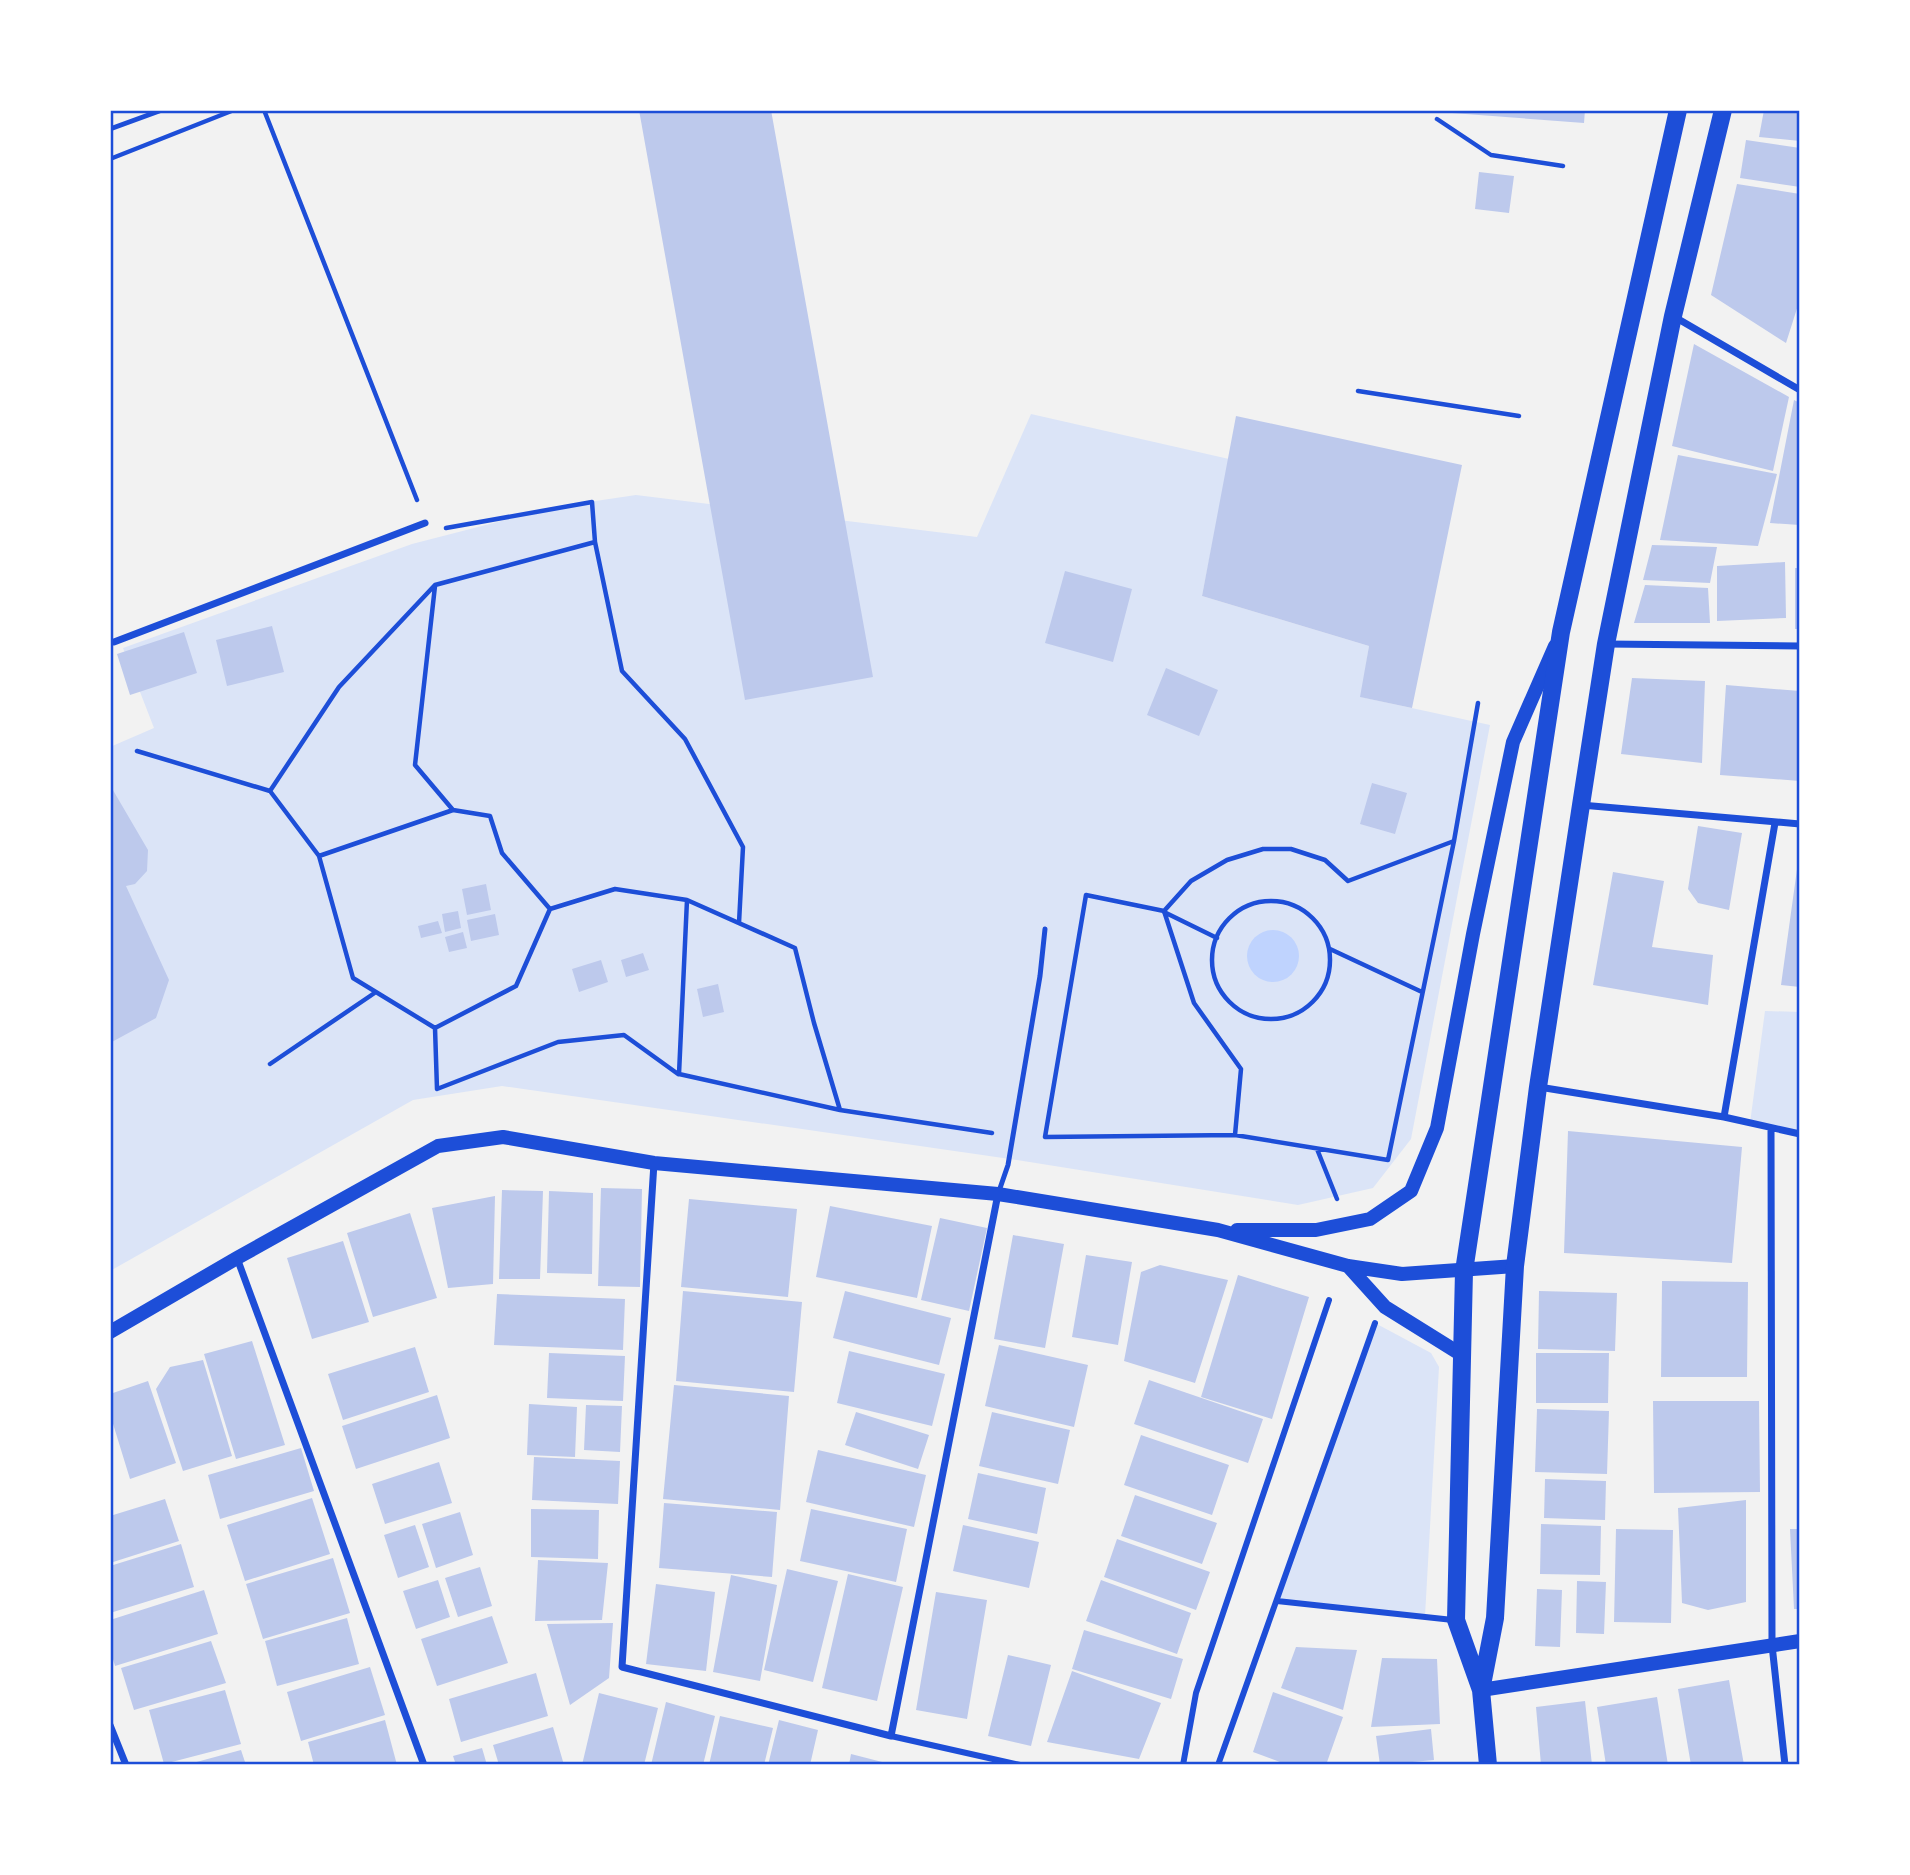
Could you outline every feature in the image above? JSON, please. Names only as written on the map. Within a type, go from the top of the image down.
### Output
[{"type":"main road","points":[[1665,110],[1668,152]]},
{"type":"main road","points":[[1488,1765],[1480,1690],[1455,1620],[1464,1271],[1561,632],[1678,110]]},
{"type":"main road","points":[[1480,1690],[1495,1618],[1516,1266],[1538,1087],[1581,805],[1606,644],[1673,316],[1723,110]]},
{"type":"main road","points":[[1218,1230],[1316,1230],[1370,1219],[1411,1191],[1437,1128],[1473,934],[1513,742],[1561,632]]},
{"type":"main road","points":[[110,1332],[438,1146],[503,1137],[654,1163],[998,1194],[1218,1230],[1348,1266],[1402,1274],[1516,1266]]},
{"type":"main road","points":[[1348,1266],[1385,1307],[1462,1355]]},
{"type":"main road","points":[[1480,1690],[1800,1641]]},
{"type":"street","points":[[1673,316],[1800,390]]},
{"type":"street","points":[[114,642],[425,523]]},
{"type":"street","points":[[1606,644],[1800,646]]},
{"type":"street","points":[[1581,805],[1800,824]]},
{"type":"street","points":[[1724,1117],[1774,823]]},
{"type":"street","points":[[1538,1087],[1724,1117],[1800,1134]]},
{"type":"street","points":[[1771,1128],[1772,1645],[1785,1765]]},
{"type":"street","points":[[654,1163],[622,1667],[891,1736],[1020,1765]]},
{"type":"street","points":[[891,1736],[998,1194]]},
{"type":"street","points":[[237,1258],[424,1765]]},
{"type":"street","points":[[1183,1765],[1196,1693],[1329,1300]]},
{"type":"street","points":[[1217,1765],[1375,1323]]},
{"type":"street","points":[[1277,1601],[1455,1620]]},
{"type":"street","points":[[110,1725],[126,1765]]},
{"type":"lane","points":[[110,129],[162,110]]},
{"type":"lane","points":[[998,1194],[1008,1165],[1040,976],[1045,929]]},
{"type":"path","points":[[110,159],[234,110]]},
{"type":"path","points":[[264,110],[429,532],[592,502],[595,542],[622,671],[685,739],[743,847],[739,923]]},
{"type":"path","points":[[1437,119],[1491,155],[1563,166]]},
{"type":"path","points":[[1359,391],[1518,416]]},
{"type":"path","points":[[270,791],[339,687],[435,585],[595,542]]},
{"type":"path","points":[[435,585],[415,765],[453,810]]},
{"type":"path","points":[[435,1028],[437,1089],[558,1042],[624,1035],[679,1074],[840,1110],[1013,1136],[1235,1135],[1388,1160],[1454,841],[1478,703]]},
{"type":"path","points":[[138,751],[270,791],[319,856],[353,978],[435,1028]]},
{"type":"path","points":[[319,856],[453,810],[490,816],[502,853],[550,909]]},
{"type":"path","points":[[1164,911],[1191,881],[1227,860],[1263,849],[1291,849],[1325,860],[1348,881],[1454,841]]},
{"type":"path","points":[[435,1028],[516,986],[550,909],[615,889],[687,900],[795,948],[840,1110]]},
{"type":"path","points":[[1045,1137],[1086,895],[1164,911],[1217,938]]},
{"type":"path","points":[[679,1074],[687,900]]},
{"type":"path","points":[[1271,900],[1292,904],[1309,914],[1323,930],[1330,949],[1330,968],[1325,986],[1314,1001],[1299,1012],[1282,1018],[1264,1019],[1246,1013],[1231,1003],[1219,989],[1212,969],[1213,948],[1217,938],[1220,929],[1233,913],[1251,903],[1271,900]]},
{"type":"path","points":[[1164,911],[1194,1003],[1241,1069],[1235,1135]]},
{"type":"path","points":[[1330,949],[1422,992]]},
{"type":"path","points":[[271,1064],[376,992]]},
{"type":"shaded area","points":[[1031,414],[1229,459],[1202,596],[1369,646],[1361,697],[1490,725],[1411,1139],[1373,1188],[1298,1205],[1017,1160],[502,1086],[413,1100],[110,1271],[110,747],[154,728],[123,648],[412,544],[555,507],[636,495],[977,537]]},
{"type":"shaded area","points":[[1765,1011],[1800,1012],[1800,1134],[1750,1123]]},
{"type":"shaded area","points":[[1375,1323],[1431,1353],[1439,1367],[1425,1616],[1277,1601]]},
{"type":"water","points":[[1273,930],[1283,932],[1291,938],[1297,946],[1297,966],[1291,974],[1283,980],[1273,982],[1263,980],[1255,974],[1249,966],[1247,956],[1249,946],[1255,938],[1263,932]]},
{"type":"building","points":[[639,110],[771,110],[873,677],[745,700]]},
{"type":"building","points":[[1452,110],[1585,110],[1584,123],[1452,113]]},
{"type":"building","points":[[1764,110],[1800,110],[1800,141],[1759,137]]},
{"type":"building","points":[[1746,140],[1800,148],[1800,187],[1740,178]]},
{"type":"building","points":[[1479,172],[1514,176],[1509,213],[1475,209]]},
{"type":"building","points":[[1737,184],[1800,194],[1800,299],[1786,343],[1711,295]]},
{"type":"building","points":[[1694,344],[1789,397],[1773,471],[1672,446]]},
{"type":"building","points":[[1794,400],[1800,403],[1800,525],[1770,523]]},
{"type":"building","points":[[1236,416],[1462,465],[1412,708],[1360,697],[1369,646],[1202,596]]},
{"type":"building","points":[[1678,455],[1777,474],[1758,546],[1660,540]]},
{"type":"building","points":[[1652,545],[1717,547],[1710,583],[1643,580]]},
{"type":"building","points":[[1785,562],[1786,618],[1717,621],[1717,566]]},
{"type":"building","points":[[1795,568],[1800,568],[1800,629],[1795,629]]},
{"type":"building","points":[[1065,571],[1132,589],[1113,662],[1045,643]]},
{"type":"building","points":[[1645,585],[1708,588],[1710,623],[1634,623]]},
{"type":"building","points":[[272,626],[284,672],[227,686],[216,640]]},
{"type":"building","points":[[184,632],[197,673],[130,695],[117,654]]},
{"type":"building","points":[[1166,668],[1218,690],[1199,736],[1147,715]]},
{"type":"building","points":[[1632,678],[1705,681],[1702,763],[1621,754]]},
{"type":"building","points":[[1726,685],[1800,691],[1800,781],[1720,775]]},
{"type":"building","points":[[1372,783],[1407,793],[1395,834],[1360,824]]},
{"type":"building","points":[[110,785],[148,850],[147,871],[135,884],[126,886],[169,980],[156,1018],[110,1043]]},
{"type":"building","points":[[1698,826],[1742,833],[1729,910],[1698,903],[1688,889]]},
{"type":"building","points":[[1800,862],[1800,987],[1781,985]]},
{"type":"building","points":[[1613,872],[1664,881],[1652,947],[1713,955],[1708,1005],[1593,985]]},
{"type":"building","points":[[486,884],[491,910],[467,915],[462,889]]},
{"type":"building","points":[[458,911],[461,928],[445,932],[442,914]]},
{"type":"building","points":[[495,914],[499,935],[471,941],[467,920]]},
{"type":"building","points":[[438,921],[442,933],[421,938],[418,926]]},
{"type":"building","points":[[463,932],[467,948],[449,952],[445,937]]},
{"type":"building","points":[[643,953],[649,970],[626,977],[621,960]]},
{"type":"building","points":[[601,960],[608,982],[579,992],[572,969]]},
{"type":"building","points":[[718,984],[724,1012],[703,1017],[697,989]]},
{"type":"building","points":[[1568,1131],[1742,1147],[1732,1263],[1564,1253]]},
{"type":"building","points":[[601,1188],[642,1189],[640,1287],[598,1286]]},
{"type":"building","points":[[502,1190],[543,1191],[540,1279],[499,1279]]},
{"type":"building","points":[[549,1191],[593,1193],[592,1274],[547,1273]]},
{"type":"building","points":[[495,1196],[493,1284],[448,1288],[432,1208]]},
{"type":"building","points":[[689,1199],[797,1209],[788,1297],[681,1287]]},
{"type":"building","points":[[830,1206],[932,1226],[917,1298],[816,1277]]},
{"type":"building","points":[[410,1213],[437,1298],[373,1317],[347,1233]]},
{"type":"building","points":[[940,1218],[987,1228],[969,1311],[921,1300]]},
{"type":"building","points":[[1013,1235],[1064,1244],[1045,1348],[994,1339]]},
{"type":"building","points":[[343,1241],[369,1322],[312,1339],[287,1258]]},
{"type":"building","points":[[1086,1255],[1132,1262],[1118,1345],[1072,1337]]},
{"type":"building","points":[[1160,1265],[1228,1280],[1195,1383],[1124,1361],[1141,1272]]},
{"type":"building","points":[[1238,1275],[1309,1297],[1272,1419],[1201,1397]]},
{"type":"building","points":[[1662,1281],[1748,1282],[1747,1377],[1661,1377]]},
{"type":"building","points":[[683,1291],[802,1302],[794,1392],[676,1381]]},
{"type":"building","points":[[845,1291],[951,1318],[939,1365],[833,1338]]},
{"type":"building","points":[[1539,1291],[1617,1293],[1615,1351],[1538,1349]]},
{"type":"building","points":[[497,1294],[625,1299],[623,1350],[494,1345]]},
{"type":"building","points":[[252,1341],[285,1445],[236,1459],[204,1354]]},
{"type":"building","points":[[999,1345],[1088,1365],[1074,1427],[985,1406]]},
{"type":"building","points":[[415,1347],[429,1392],[343,1420],[328,1374]]},
{"type":"building","points":[[849,1351],[945,1374],[932,1426],[837,1403]]},
{"type":"building","points":[[549,1353],[625,1356],[623,1401],[547,1398]]},
{"type":"building","points":[[1536,1353],[1609,1353],[1608,1403],[1536,1403]]},
{"type":"building","points":[[203,1360],[232,1456],[183,1471],[156,1389],[170,1367]]},
{"type":"building","points":[[1149,1380],[1263,1419],[1248,1463],[1134,1424]]},
{"type":"building","points":[[148,1381],[176,1463],[130,1479],[110,1414],[110,1394]]},
{"type":"building","points":[[674,1385],[789,1396],[780,1510],[663,1499]]},
{"type":"building","points":[[437,1395],[450,1438],[356,1469],[342,1426]]},
{"type":"building","points":[[1653,1401],[1759,1401],[1760,1492],[1654,1493]]},
{"type":"building","points":[[529,1404],[577,1407],[575,1457],[527,1455]]},
{"type":"building","points":[[586,1405],[622,1406],[620,1452],[584,1450]]},
{"type":"building","points":[[1537,1409],[1609,1411],[1607,1474],[1535,1472]]},
{"type":"building","points":[[856,1412],[929,1435],[918,1469],[845,1445]]},
{"type":"building","points":[[992,1412],[1070,1430],[1058,1484],[979,1466]]},
{"type":"building","points":[[1141,1435],[1229,1465],[1212,1515],[1124,1485]]},
{"type":"building","points":[[301,1448],[314,1491],[220,1519],[208,1475]]},
{"type":"building","points":[[818,1450],[926,1475],[914,1527],[806,1502]]},
{"type":"building","points":[[534,1457],[620,1461],[618,1504],[532,1500]]},
{"type":"building","points":[[439,1462],[452,1503],[385,1524],[372,1484]]},
{"type":"building","points":[[978,1473],[1046,1488],[1037,1534],[968,1519]]},
{"type":"building","points":[[1545,1479],[1606,1481],[1605,1520],[1544,1518]]},
{"type":"building","points":[[1135,1495],[1217,1523],[1202,1564],[1121,1536]]},
{"type":"building","points":[[312,1498],[330,1554],[245,1581],[227,1525]]},
{"type":"building","points":[[165,1499],[179,1541],[110,1563],[110,1516]]},
{"type":"building","points":[[1746,1500],[1746,1602],[1708,1610],[1682,1603],[1678,1508]]},
{"type":"building","points":[[664,1503],[777,1512],[772,1577],[659,1568]]},
{"type":"building","points":[[531,1509],[599,1510],[598,1559],[531,1557]]},
{"type":"building","points":[[811,1509],[907,1529],[896,1582],[800,1561]]},
{"type":"building","points":[[460,1512],[473,1555],[436,1568],[422,1524]]},
{"type":"building","points":[[1541,1524],[1601,1526],[1600,1575],[1540,1574]]},
{"type":"building","points":[[415,1525],[429,1567],[398,1578],[384,1535]]},
{"type":"building","points":[[963,1525],[1039,1542],[1029,1588],[953,1571]]},
{"type":"building","points":[[1616,1529],[1673,1530],[1671,1623],[1614,1622]]},
{"type":"building","points":[[1790,1529],[1800,1529],[1800,1609],[1794,1609]]},
{"type":"building","points":[[1117,1539],[1210,1572],[1196,1610],[1104,1577]]},
{"type":"building","points":[[181,1544],[194,1587],[110,1613],[110,1566]]},
{"type":"building","points":[[333,1558],[350,1613],[263,1639],[246,1584]]},
{"type":"building","points":[[538,1560],[608,1563],[602,1620],[535,1621]]},
{"type":"building","points":[[480,1567],[492,1606],[458,1617],[445,1578]]},
{"type":"building","points":[[787,1569],[838,1581],[813,1682],[764,1670]]},
{"type":"building","points":[[848,1574],[903,1587],[877,1701],[822,1688]]},
{"type":"building","points":[[731,1575],[777,1585],[760,1681],[713,1672]]},
{"type":"building","points":[[438,1580],[450,1617],[416,1629],[403,1591]]},
{"type":"building","points":[[1101,1580],[1191,1613],[1177,1654],[1086,1621]]},
{"type":"building","points":[[1577,1581],[1606,1582],[1604,1634],[1576,1633]]},
{"type":"building","points":[[656,1584],[715,1592],[706,1671],[646,1664]]},
{"type":"building","points":[[1537,1589],[1562,1590],[1560,1647],[1535,1646]]},
{"type":"building","points":[[204,1590],[218,1634],[115,1666],[110,1649],[110,1620]]},
{"type":"building","points":[[936,1592],[987,1600],[967,1719],[916,1710]]},
{"type":"building","points":[[492,1616],[508,1663],[437,1686],[421,1639]]},
{"type":"building","points":[[347,1618],[359,1664],[277,1686],[265,1641]]},
{"type":"building","points":[[613,1623],[609,1678],[570,1705],[547,1624]]},
{"type":"building","points":[[1084,1630],[1183,1659],[1171,1699],[1072,1669]]},
{"type":"building","points":[[211,1641],[226,1683],[134,1710],[121,1668]]},
{"type":"building","points":[[1296,1647],[1357,1650],[1343,1710],[1281,1688]]},
{"type":"building","points":[[1008,1655],[1051,1665],[1031,1746],[988,1736]]},
{"type":"building","points":[[1382,1658],[1437,1659],[1440,1724],[1371,1727]]},
{"type":"building","points":[[370,1667],[385,1715],[301,1741],[287,1692]]},
{"type":"building","points":[[1072,1671],[1161,1703],[1139,1759],[1047,1742]]},
{"type":"building","points":[[536,1673],[548,1716],[461,1742],[449,1699]]},
{"type":"building","points":[[1729,1680],[1744,1765],[1691,1765],[1678,1689]]},
{"type":"building","points":[[225,1690],[241,1744],[164,1764],[149,1710]]},
{"type":"building","points":[[1273,1692],[1343,1717],[1326,1765],[1288,1765],[1253,1752]]},
{"type":"building","points":[[599,1693],[658,1708],[644,1765],[582,1765]]},
{"type":"building","points":[[1657,1697],[1668,1765],[1606,1765],[1597,1707]]},
{"type":"building","points":[[1585,1701],[1592,1765],[1541,1765],[1536,1707]]},
{"type":"building","points":[[666,1702],[715,1716],[703,1765],[651,1765]]},
{"type":"building","points":[[720,1716],[773,1728],[764,1765],[709,1765]]},
{"type":"building","points":[[385,1720],[397,1765],[314,1765],[308,1742]]},
{"type":"building","points":[[779,1720],[818,1730],[810,1765],[768,1765]]},
{"type":"building","points":[[553,1727],[564,1765],[499,1765],[493,1745]]},
{"type":"building","points":[[1431,1729],[1434,1760],[1380,1765],[1376,1736]]},
{"type":"building","points":[[482,1748],[487,1765],[456,1765],[453,1756]]},
{"type":"building","points":[[241,1750],[246,1765],[189,1765],[189,1764]]},
{"type":"building","points":[[851,1754],[890,1764],[849,1765]]}]
